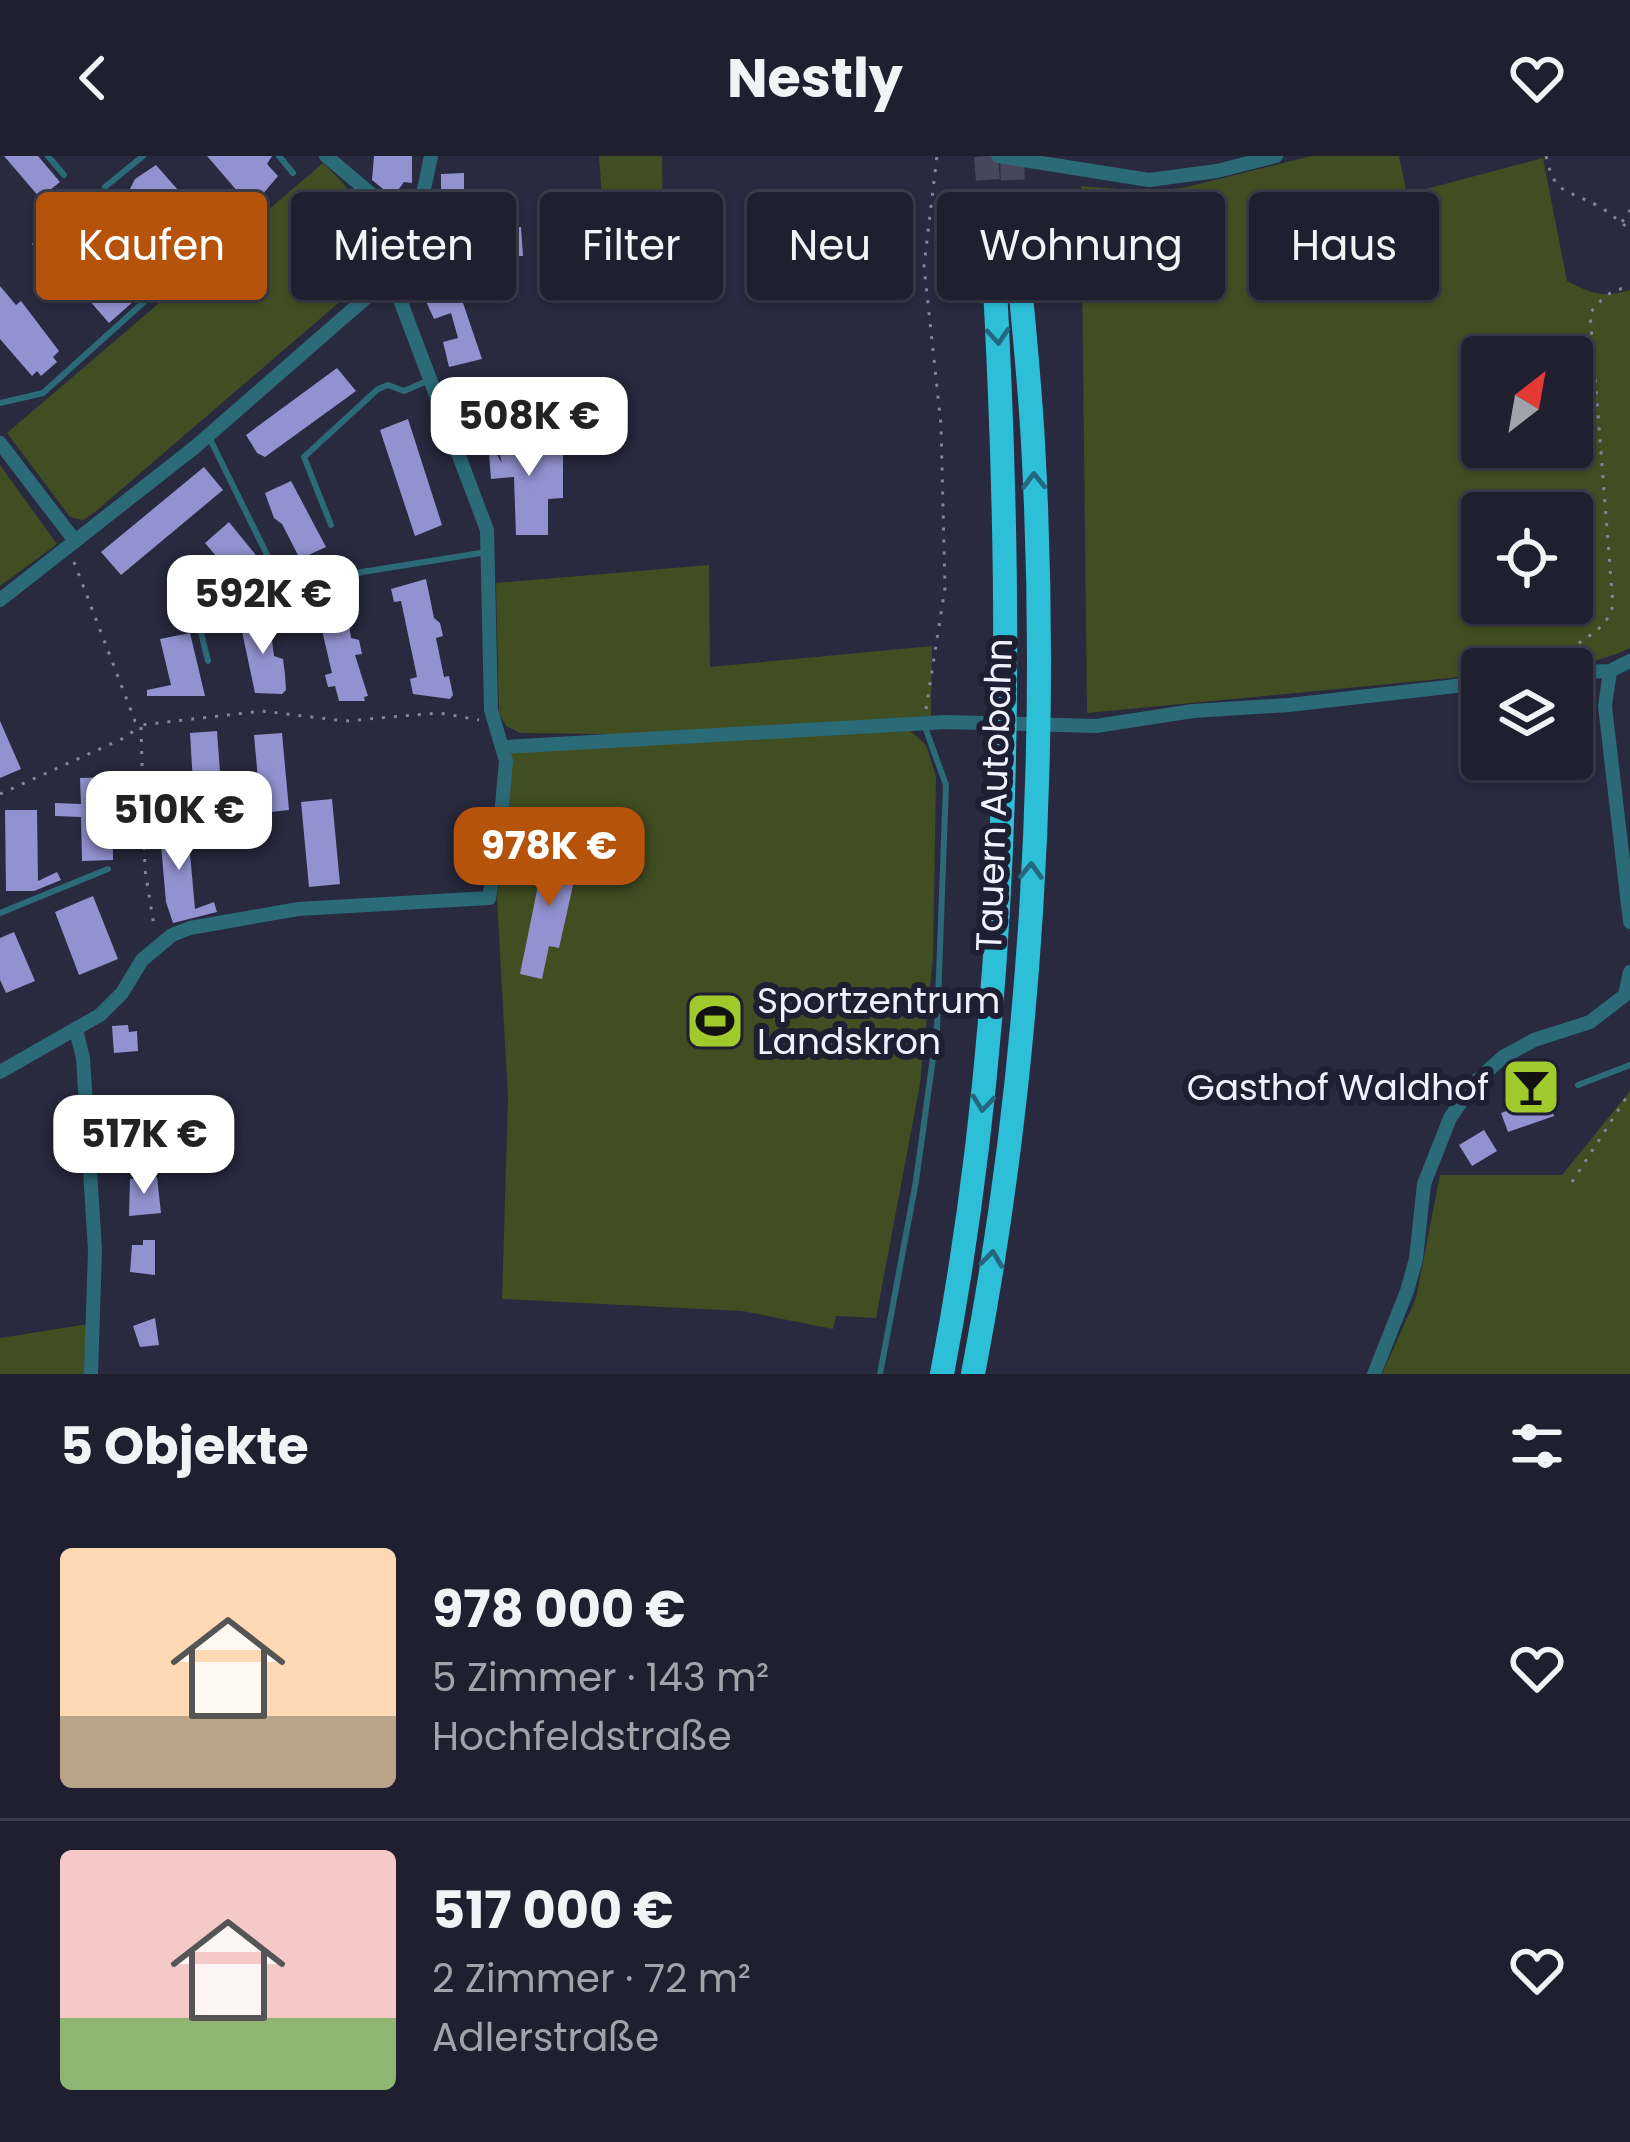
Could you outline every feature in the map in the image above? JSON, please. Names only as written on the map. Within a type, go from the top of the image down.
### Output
[{"type":"highway","name":"Tauern Autobahn","points":[[942,1374],[982,1114],[1000,912],[1008,661],[1002,218],[1033,444],[1038,671],[1031,868],[1013,1100],[973,1374]]},
{"type":"street","points":[[326,156],[369,192]]},
{"type":"street","points":[[424,192],[431,156]]},
{"type":"street","points":[[998,156],[1149,180],[1217,171],[1276,156]]},
{"type":"street","points":[[0,600],[208,436],[364,300]]},
{"type":"street","points":[[0,1072],[100,1015],[122,993],[142,960],[172,935],[282,912],[489,898],[499,838],[505,747],[494,722],[487,530],[400,300]]},
{"type":"street","points":[[0,443],[75,541]]},
{"type":"street","points":[[1593,671],[1610,671],[1630,661]]},
{"type":"street","points":[[1610,671],[1605,706],[1630,922]]},
{"type":"street","points":[[505,747],[946,722],[1096,726],[1193,711],[1289,706],[1461,686]]},
{"type":"street","points":[[1612,781],[1630,779]]},
{"type":"street","points":[[1374,1374],[1407,1291],[1416,1259],[1424,1184],[1450,1118],[1474,1083],[1503,1057],[1534,1040],[1590,1022],[1628,999],[1630,972]]},
{"type":"street","points":[[76,1030],[83,1058],[95,1250],[91,1374]]},
{"type":"lane","points":[[48,156],[64,175]]},
{"type":"lane","points":[[105,187],[143,156]]},
{"type":"lane","points":[[279,156],[293,173]]},
{"type":"lane","points":[[0,403],[43,393],[146,300]]},
{"type":"lane","points":[[331,525],[303,462],[306,453],[378,389],[388,385],[404,391],[430,380]]},
{"type":"lane","points":[[208,436],[275,572]]},
{"type":"lane","points":[[208,661],[199,624],[207,614],[362,572],[488,552]]},
{"type":"lane","points":[[880,1374],[916,1181],[937,1029],[946,785],[924,724]]},
{"type":"lane","points":[[0,913],[108,869]]},
{"type":"lane","points":[[1578,1085],[1630,1065]]},
{"type":"path","points":[[924,724],[945,588],[940,425],[924,266],[938,156]]},
{"type":"path","points":[[1546,156],[1552,180],[1630,229]]},
{"type":"path","points":[[1621,224],[1630,210]]},
{"type":"path","points":[[1572,648],[1601,629],[1612,614],[1590,313],[1606,295],[1630,285]]},
{"type":"path","points":[[72,560],[127,701],[141,725],[145,870],[154,926]]},
{"type":"path","points":[[0,794],[124,738],[141,725],[262,711],[345,721],[439,713],[494,722]]},
{"type":"path","points":[[1572,1182],[1630,1093]]},
{"type":"green space","points":[[599,156],[662,156],[662,192],[602,192]]},
{"type":"green space","points":[[1311,156],[1399,156],[1407,192],[1249,192],[1249,300],[1439,300],[1439,192],[1415,192],[1543,158],[1567,281],[1598,293],[1630,290],[1630,648],[1593,661],[1593,648],[1461,648],[1461,677],[1087,713],[1082,300],[1225,300],[1225,192],[1081,192],[1081,186],[1144,191],[1183,188]]},
{"type":"green space","points":[[323,163],[346,186],[350,192],[291,192],[291,300],[342,300],[95,512],[83,520],[70,517],[7,433],[163,300],[267,300],[267,211]]},
{"type":"green space","points":[[0,465],[57,544],[0,586]]},
{"type":"green space","points":[[709,565],[710,667],[932,646],[931,716],[682,735],[520,733],[506,726],[499,713],[496,583]]},
{"type":"green space","name":"Sportzentrum Landskron","points":[[908,729],[926,745],[936,777],[933,957],[920,1084],[876,1318],[836,1316],[833,1329],[742,1311],[502,1299],[508,1098],[497,899],[512,747]]},
{"type":"green space","points":[[1630,1091],[1630,1374],[1382,1374],[1416,1298],[1440,1175],[1562,1175]]},
{"type":"green space","points":[[88,1324],[85,1374],[0,1374],[0,1338]]},
{"type":"building","points":[[4,156],[38,156],[60,182],[48,192],[36,193]]},
{"type":"building","points":[[207,156],[272,156],[267,164],[278,176],[265,192],[238,192]]},
{"type":"building","points":[[374,156],[412,156],[412,183],[404,182],[397,192],[387,192],[372,180]]},
{"type":"building","points":[[156,165],[180,192],[128,192],[135,179]]},
{"type":"building","points":[[464,173],[464,192],[441,192],[441,174]]},
{"type":"building","points":[[516,227],[521,227],[523,256],[516,256]]},
{"type":"building","points":[[0,286],[16,305],[21,301],[59,351],[53,357],[57,362],[41,376],[37,371],[32,376],[0,339]]},
{"type":"building","points":[[89,300],[135,300],[109,323]]},
{"type":"building","points":[[425,300],[462,300],[482,359],[449,367],[443,342],[458,338],[451,313],[434,319]]},
{"type":"building","points":[[337,368],[356,391],[265,457],[257,453],[246,435]]},
{"type":"building","points":[[521,417],[526,451],[563,449],[563,498],[548,499],[548,535],[516,535],[514,477],[491,479],[488,440],[502,463],[499,452],[509,451],[504,419]]},
{"type":"building","points":[[408,419],[442,525],[415,536],[380,430]]},
{"type":"building","points":[[204,467],[223,490],[121,575],[101,552]]},
{"type":"building","points":[[291,481],[326,547],[300,559],[274,518],[265,493]]},
{"type":"building","points":[[229,522],[263,564],[240,584],[205,543]]},
{"type":"building","points":[[426,579],[443,636],[436,638],[444,677],[449,676],[450,699],[413,694],[410,679],[417,677],[401,601],[394,602],[391,589]]},
{"type":"building","points":[[345,598],[351,638],[359,640],[362,654],[355,655],[368,696],[365,701],[339,701],[325,675],[332,673],[316,605]]},
{"type":"building","points":[[269,616],[274,656],[283,659],[286,690],[282,694],[255,693],[240,622]]},
{"type":"building","points":[[190,633],[205,696],[147,696],[147,690],[171,685],[160,639]]},
{"type":"building","points":[[0,721],[21,769],[0,778]]},
{"type":"building","points":[[217,731],[223,813],[195,816],[190,733]]},
{"type":"building","points":[[282,733],[289,810],[261,813],[254,735]]},
{"type":"building","points":[[112,777],[113,860],[82,861],[81,817],[55,816],[55,803],[81,804],[80,778]]},
{"type":"building","points":[[332,799],[340,884],[309,887],[301,802]]},
{"type":"building","points":[[5,810],[37,810],[38,881],[57,872],[61,880],[34,891],[6,891]]},
{"type":"building","points":[[187,820],[195,909],[214,902],[217,912],[173,923],[166,902],[159,822]]},
{"type":"building","points":[[546,846],[580,854],[559,948],[549,946],[542,979],[520,974]]},
{"type":"building","points":[[93,896],[118,959],[79,975],[55,912]]},
{"type":"building","points":[[14,932],[35,981],[6,993],[0,980],[0,938]]},
{"type":"building","points":[[128,1025],[129,1032],[137,1031],[138,1051],[114,1053],[112,1026]]},
{"type":"building","name":"Gasthof Waldhof","points":[[1535,1061],[1554,1116],[1508,1132],[1501,1113],[1523,1105],[1511,1070]]},
{"type":"building","points":[[151,1115],[157,1137],[136,1142],[131,1119]]},
{"type":"building","points":[[1484,1130],[1497,1151],[1472,1166],[1459,1145]]},
{"type":"building","points":[[157,1177],[161,1213],[129,1216],[130,1179]]},
{"type":"building","points":[[143,1240],[155,1240],[155,1275],[130,1272],[132,1245],[143,1245]]},
{"type":"building","points":[[155,1318],[159,1345],[140,1347],[133,1326]]},
{"type":"tunnel","points":[[986,156],[989,192]]},
{"type":"tunnel","points":[[1012,156],[1013,192]]},
{"type":"place","name":"Sportzentrum Landskron","points":[[715,1021]]},
{"type":"place","name":"Gasthof Waldhof","points":[[1531,1087]]}]
